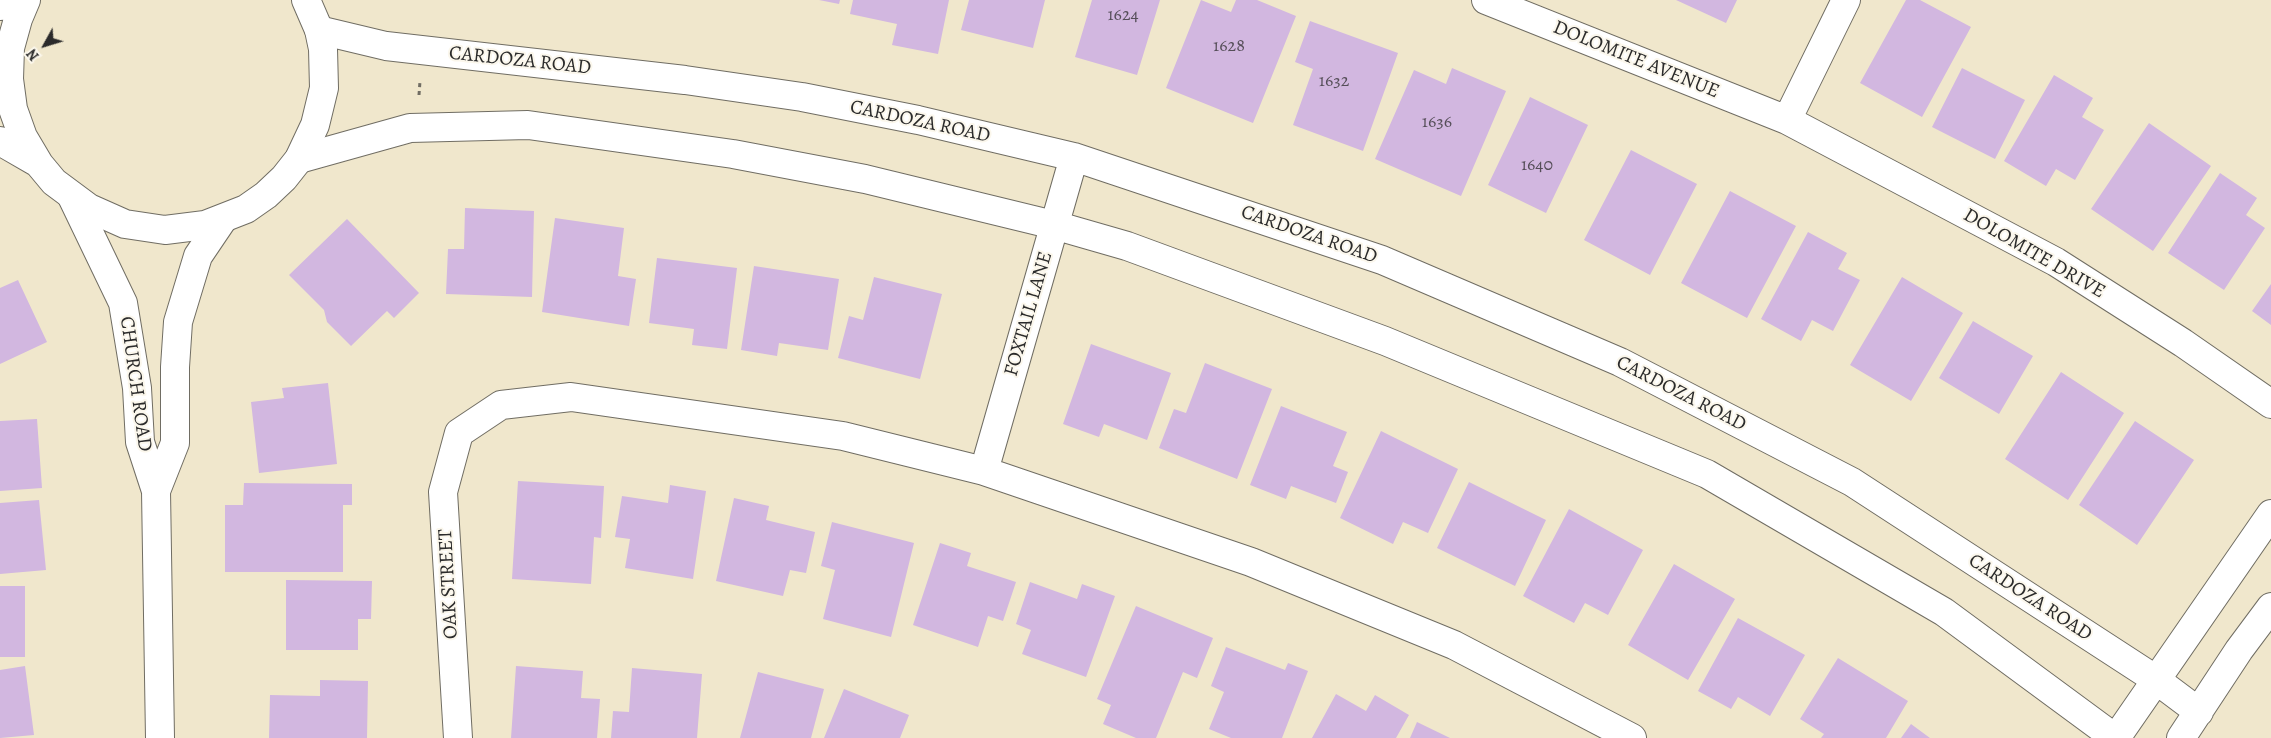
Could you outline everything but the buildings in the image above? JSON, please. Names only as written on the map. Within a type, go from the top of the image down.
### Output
[{"type":"street","points":[[0,6],[12,0]]},
{"type":"street","points":[[26,0],[18,18],[10,48],[9,79],[16,116],[23,137],[38,164],[54,182],[72,197],[106,217],[125,224],[145,228],[185,229],[224,219],[246,209],[266,195],[284,178],[299,159],[315,125],[324,88],[319,30],[306,0]]},
{"type":"street","name":"DOLOMITE AVENUE","points":[[1486,0],[1787,120]]},
{"type":"street","points":[[1787,120],[1846,0]]},
{"type":"street","name":"CARDOZA ROAD","points":[[319,30],[386,46],[685,80],[802,97],[918,120],[1074,157],[1382,260],[1620,362],[1852,482],[2155,679],[2199,712]]},
{"type":"street","name":"DOLOMITE DRIVE","points":[[1787,120],[2056,262],[2182,343],[2271,404]]},
{"type":"street","points":[[299,159],[410,128],[528,125],[733,154],[865,179],[1054,225],[1127,246],[1385,341],[1707,474],[1944,612],[2116,738],[2155,679],[2271,514]]},
{"type":"street","points":[[0,142],[38,164]]},
{"type":"street","name":"FOXTAIL LANE","points":[[984,471],[1074,157]]},
{"type":"street","name":"CHURCH ROAD","points":[[72,197],[123,303],[138,388],[140,442],[156,491],[160,738]]},
{"type":"street","name":"CHURCH ROAD","points":[[156,491],[175,443],[175,366],[178,322],[198,256],[224,219]]},
{"type":"street","name":"OAK STREET","points":[[458,738],[443,492],[459,433],[501,405],[572,398],[843,436],[984,471]]},
{"type":"street","points":[[984,471],[1251,562],[1454,645],[1632,738]]},
{"type":"street","points":[[2181,738],[2239,650],[2271,607]]},
{"type":"path","points":[[419,102],[420,73]]}]
